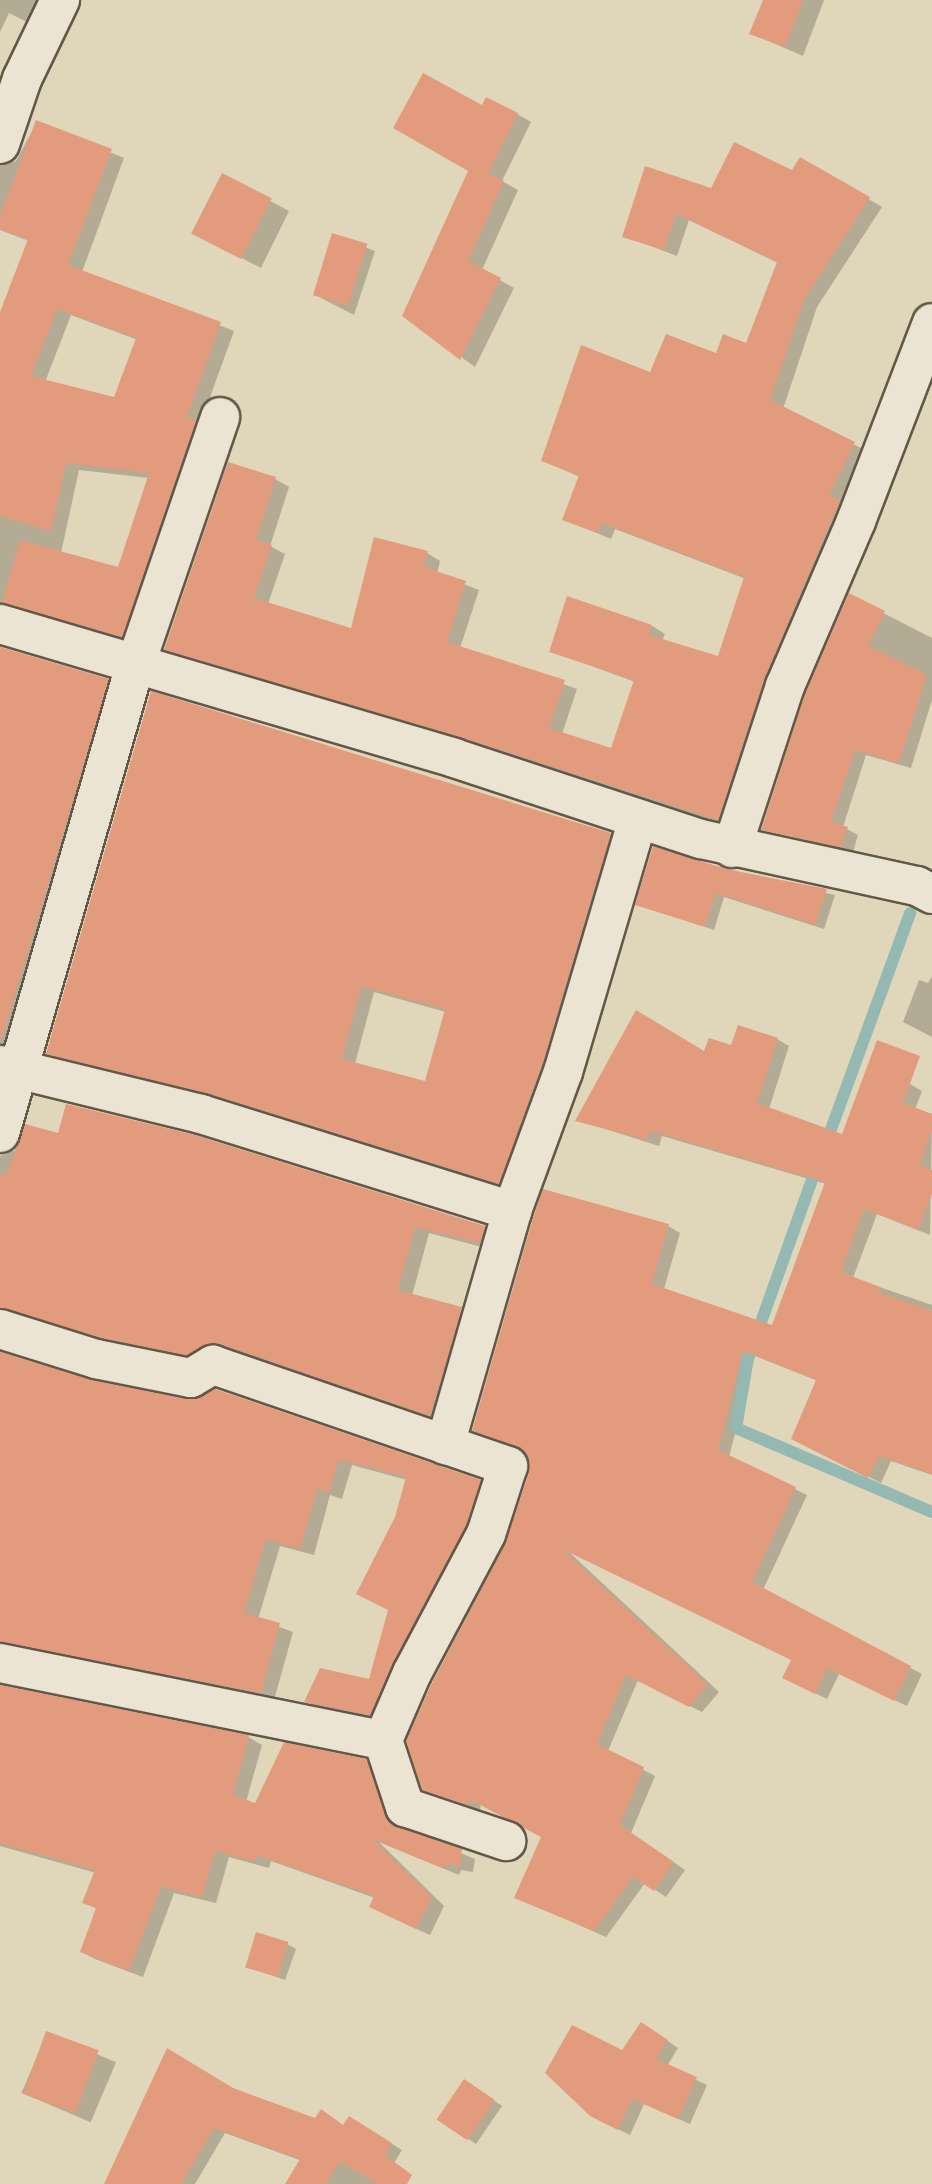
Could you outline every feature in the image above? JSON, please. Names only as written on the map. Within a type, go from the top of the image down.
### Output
[{"type":"street","points":[[0,144],[22,79],[61,0]]},
{"type":"street","points":[[732,848],[785,686],[856,521],[932,323]]},
{"type":"street","points":[[0,1133],[10,1068],[136,663],[220,417]]},
{"type":"street","points":[[0,624],[454,758],[732,848],[917,886],[932,894]]},
{"type":"street","points":[[445,1445],[512,1212],[563,1072],[638,819]]},
{"type":"street","points":[[10,1068],[201,1114],[512,1212]]},
{"type":"street","points":[[0,1329],[96,1359],[191,1378],[213,1365],[509,1466],[486,1534],[412,1673],[383,1740],[405,1807],[506,1841]]},
{"type":"street","points":[[0,1663],[383,1740]]},
{"type":"building","points":[[763,0],[803,0],[785,47],[749,34]]},
{"type":"building","points":[[423,73],[482,105],[486,97],[518,113],[488,174],[504,181],[468,261],[501,278],[460,360],[402,316],[468,171],[393,128]]},
{"type":"building","points":[[36,120],[112,149],[68,265],[221,322],[187,417],[196,420],[122,637],[2,603],[20,540],[118,567],[149,473],[66,463],[51,531],[0,516],[0,312],[28,239],[0,229],[0,216]],"holes":[[[57,309],[136,338],[114,397],[31,376]]]},
{"type":"building","points":[[734,142],[792,170],[800,157],[870,197],[804,300],[770,400],[855,442],[829,495],[840,500],[765,677],[718,820],[460,737],[164,650],[228,462],[276,477],[256,540],[272,545],[254,598],[351,628],[374,537],[428,551],[424,567],[466,581],[447,642],[565,680],[549,728],[611,748],[634,680],[549,652],[567,596],[652,625],[649,635],[718,656],[744,577],[601,523],[597,533],[562,520],[579,475],[541,461],[581,345],[650,372],[666,334],[716,353],[723,334],[746,343],[777,262],[676,214],[664,250],[622,237],[645,166],[711,188]]},
{"type":"building","points":[[222,173],[272,198],[241,259],[191,234]]},
{"type":"building","points":[[332,233],[367,244],[348,306],[313,295]]},
{"type":"building","points":[[849,593],[885,611],[868,646],[927,675],[899,763],[855,750],[831,822],[848,827],[841,847],[761,830],[805,694]]},
{"type":"building","points":[[0,647],[109,679],[0,1044]]},
{"type":"building","points":[[151,691],[611,833],[542,1065],[499,1184],[207,1093],[46,1054]],"holes":[[[361,986],[445,1009],[425,1081],[342,1059]]]},
{"type":"building","points":[[653,846],[726,869],[827,889],[815,925],[716,893],[705,927],[635,905]]},
{"type":"building","points":[[636,1010],[704,1051],[709,1038],[731,1045],[738,1025],[778,1038],[757,1103],[842,1134],[877,1040],[920,1056],[903,1103],[932,1114],[932,1131],[919,1165],[932,1170],[932,1194],[918,1230],[864,1209],[841,1272],[880,1287],[878,1292],[932,1311],[932,1474],[879,1456],[868,1478],[791,1439],[816,1380],[743,1351],[718,1450],[796,1487],[752,1582],[911,1666],[894,1701],[827,1668],[815,1694],[782,1678],[791,1660],[562,1549],[708,1685],[689,1707],[626,1675],[597,1744],[644,1767],[620,1825],[674,1862],[654,1891],[633,1877],[594,1931],[514,1898],[541,1837],[469,1799],[468,1805],[422,1790],[406,1741],[432,1683],[505,1544],[529,1473],[524,1451],[472,1431],[533,1218],[543,1189],[669,1224],[652,1284],[772,1325],[825,1182],[650,1131],[648,1140],[575,1121]]},
{"type":"building","points":[[66,1104],[195,1135],[485,1226],[480,1243],[415,1227],[398,1290],[462,1307],[430,1416],[220,1344],[210,1343],[187,1355],[101,1338],[0,1308],[0,1174],[6,1176],[25,1124],[58,1133]]},
{"type":"building","points":[[0,1352],[92,1380],[187,1399],[215,1389],[481,1480],[466,1525],[370,1715],[304,1702],[320,1668],[369,1679],[388,1610],[356,1594],[395,1517],[406,1477],[339,1459],[329,1492],[317,1489],[300,1549],[266,1539],[244,1613],[280,1623],[261,1693],[0,1642]]},
{"type":"building","points":[[0,1685],[249,1735],[233,1795],[255,1803],[284,1742],[366,1759],[389,1822],[462,1849],[460,1866],[447,1864],[445,1869],[372,1839],[432,1897],[416,1929],[369,1907],[374,1896],[257,1855],[255,1862],[215,1851],[202,1897],[161,1886],[129,1971],[80,1952],[96,1908],[82,1903],[95,1870],[0,1843]]},
{"type":"building","points":[[256,1932],[289,1942],[278,1977],[245,1967]]},
{"type":"building","points":[[641,2022],[668,2040],[656,2059],[697,2077],[678,2119],[632,2099],[618,2130],[590,2116],[545,2073],[572,2025],[622,2050]]},
{"type":"building","points":[[46,2031],[99,2050],[76,2113],[23,2094]]},
{"type":"building","points":[[167,2048],[233,2088],[315,2118],[321,2109],[343,2125],[349,2116],[392,2143],[385,2155],[412,2175],[407,2184],[377,2184],[340,2161],[326,2184],[285,2184],[300,2159],[214,2128],[181,2184],[104,2184]]},
{"type":"building","points":[[464,2079],[495,2100],[467,2140],[437,2120]]},
{"type":"waterway","points":[[826,1143],[910,913]]},
{"type":"waterway","points":[[818,1163],[748,1358],[736,1428],[932,1512]]}]
